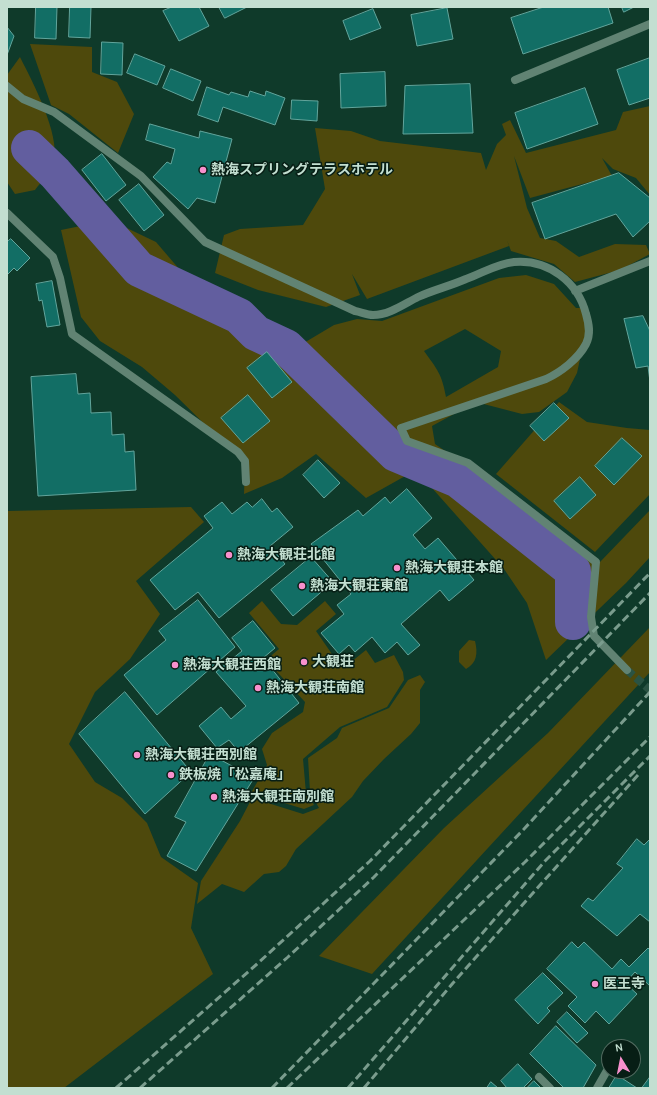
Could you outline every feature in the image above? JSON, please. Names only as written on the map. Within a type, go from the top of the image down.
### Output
[{"type":"street","points":[[515,80],[650,24]]},
{"type":"street","points":[[7,86],[23,99],[54,112],[141,176],[205,242],[355,311],[373,315],[391,311],[419,296],[467,279],[499,264],[533,262],[550,269],[566,279],[585,308],[590,327],[587,343],[578,355],[565,367],[546,379],[401,428],[407,441],[468,463],[596,562],[591,617],[594,636],[627,670]]},
{"type":"street","points":[[7,213],[53,257],[60,278],[72,334],[238,452],[245,461],[246,482]]},
{"type":"street","points":[[575,291],[650,261]]},
{"type":"street","points":[[539,1078],[550,1088]]},
{"type":"street","points":[[597,1088],[602,1079]]},
{"type":"shaded area","points":[[30,44],[92,47],[92,72],[117,82],[134,114],[118,153],[69,114],[51,105]]},
{"type":"shaded area","points":[[20,57],[44,108],[53,137],[55,150],[54,162],[49,173],[35,190],[15,194],[7,182],[7,75]]},
{"type":"shaded area","points":[[650,106],[650,195],[636,178],[613,169],[602,158],[612,176],[530,198],[514,156],[527,208],[540,238],[556,241],[579,257],[615,244],[646,245],[650,254],[620,270],[575,282],[554,264],[511,251],[507,240],[509,246],[367,299],[352,274],[360,295],[326,307],[258,290],[215,273],[224,235],[240,229],[303,225],[325,189],[315,128],[351,131],[380,141],[481,153],[486,170],[497,144],[506,135],[502,124],[510,120],[526,153],[616,130],[623,112]]},
{"type":"shaded area","points":[[110,220],[156,242],[186,277],[212,287],[237,314],[253,337],[256,333],[329,393],[361,411],[346,400],[292,350],[334,325],[357,319],[382,321],[499,278],[526,275],[554,284],[576,308],[585,308],[589,332],[582,350],[577,373],[567,392],[539,412],[522,414],[476,402],[432,426],[435,444],[515,499],[600,562],[650,510],[650,557],[626,583],[546,660],[527,603],[504,569],[416,470],[366,498],[316,454],[282,478],[244,494],[245,464],[175,395],[142,367],[100,341],[81,317],[61,230]],"holes":[[[465,329],[501,351],[498,367],[446,397],[443,383],[438,372],[424,351]]]},
{"type":"shaded area","points":[[559,402],[587,422],[650,430],[650,494],[595,552],[496,474]]},
{"type":"shaded area","points":[[191,507],[204,522],[136,581],[160,614],[130,659],[95,692],[69,744],[95,782],[122,798],[147,823],[161,857],[198,883],[191,928],[213,974],[64,1088],[7,1088],[7,511]]},
{"type":"shaded area","points":[[262,601],[281,624],[297,625],[325,601],[336,614],[316,631],[334,657],[346,666],[366,650],[375,663],[394,655],[403,672],[404,680],[387,707],[340,727],[303,759],[306,793],[314,805],[304,809],[251,793],[267,765],[262,749],[272,733],[303,712],[305,702],[266,660],[279,649],[249,613]]},
{"type":"shaded area","points":[[650,627],[650,672],[372,974],[319,956],[444,828],[548,733]]},
{"type":"shaded area","points":[[469,640],[475,641],[476,657],[470,667],[466,669],[459,662],[459,651]]},
{"type":"shaded area","points":[[420,675],[425,682],[420,690],[420,723],[411,734],[363,781],[352,797],[296,849],[286,866],[279,872],[264,874],[244,892],[222,884],[197,904],[201,881],[240,821],[252,798],[303,814],[319,808],[310,792],[308,758],[337,738],[342,728],[389,708],[408,680]]},
{"type":"building","points":[[36,7],[57,7],[56,39],[35,38]]},
{"type":"building","points":[[70,7],[91,7],[90,38],[69,37]]},
{"type":"building","points":[[172,7],[199,7],[209,26],[179,41],[163,11]]},
{"type":"building","points":[[219,7],[247,7],[225,18]]},
{"type":"building","points":[[544,7],[608,7],[613,23],[523,54],[511,18]]},
{"type":"building","points":[[622,7],[634,7],[624,12]]},
{"type":"building","points":[[447,8],[453,39],[417,46],[411,15]]},
{"type":"building","points":[[373,9],[381,28],[350,40],[343,21]]},
{"type":"building","points":[[7,27],[14,36],[7,55]]},
{"type":"building","points":[[102,42],[123,43],[122,75],[101,74]]},
{"type":"building","points":[[135,54],[165,66],[157,85],[127,73]]},
{"type":"building","points":[[650,58],[650,98],[629,105],[617,70]]},
{"type":"building","points":[[171,69],[201,81],[193,101],[163,88]]},
{"type":"building","points":[[385,72],[386,106],[341,108],[340,74]]},
{"type":"building","points":[[470,84],[473,133],[403,134],[405,86]]},
{"type":"building","points":[[207,87],[229,95],[231,92],[248,97],[250,91],[265,96],[266,91],[285,98],[275,125],[223,107],[218,122],[198,115]]},
{"type":"building","points":[[585,88],[598,124],[527,149],[515,113]]},
{"type":"building","points":[[292,100],[318,101],[317,121],[291,119]]},
{"type":"building","points":[[150,124],[199,138],[200,131],[232,139],[215,203],[197,198],[188,209],[153,177],[167,162],[171,164],[175,149],[146,140]]},
{"type":"building","points":[[102,154],[126,185],[106,201],[82,170]]},
{"type":"building","points":[[619,173],[650,198],[650,221],[633,237],[616,214],[545,239],[532,203]]},
{"type":"building","points":[[139,184],[164,215],[144,231],[119,200]]},
{"type":"building","points":[[11,239],[30,258],[17,271],[14,268],[7,275],[7,242]]},
{"type":"building","points":[[52,281],[60,325],[47,327],[42,300],[39,301],[36,284]]},
{"type":"building","points":[[643,316],[650,331],[650,382],[648,366],[636,368],[624,319]]},
{"type":"building","points":[[267,352],[292,382],[272,398],[247,368]]},
{"type":"building","points":[[76,374],[78,394],[90,393],[91,413],[111,412],[112,435],[124,434],[125,452],[134,451],[136,490],[38,496],[31,377]]},
{"type":"building","points":[[248,395],[270,421],[243,443],[221,418]]},
{"type":"building","points":[[554,403],[569,418],[544,441],[530,426]]},
{"type":"building","points":[[622,438],[642,456],[614,485],[595,466]]},
{"type":"building","points":[[318,460],[340,483],[324,498],[303,475]]},
{"type":"building","points":[[580,477],[596,495],[570,519],[554,501]]},
{"type":"building","name":"熱海大観荘本館","points":[[407,489],[432,518],[413,535],[425,549],[438,538],[474,580],[449,601],[440,590],[401,624],[420,645],[408,655],[397,642],[385,653],[372,637],[355,652],[349,645],[339,654],[321,633],[344,614],[337,605],[351,594],[311,544],[358,510],[363,516],[385,497],[390,503]]},
{"type":"building","name":"熱海大観荘北館","points":[[262,499],[272,512],[277,508],[293,527],[270,546],[285,564],[219,618],[198,592],[175,610],[150,580],[213,528],[204,516],[222,502],[232,514],[247,502],[252,507]]},
{"type":"building","name":"熱海大観荘東館","points":[[311,557],[333,582],[293,616],[271,590]]},
{"type":"building","name":"熱海大観荘西館","points":[[198,600],[235,647],[157,715],[124,675],[166,640],[159,631]]},
{"type":"building","name":"熱海大観荘南館","points":[[253,621],[275,648],[263,658],[299,703],[239,752],[229,740],[217,748],[199,726],[221,707],[231,719],[246,706],[216,672],[242,651],[232,638]]},
{"type":"building","name":"熱海大観荘西別館","points":[[125,692],[191,772],[145,814],[79,734]]},
{"type":"building","name":"熱海大観荘南別館","points":[[210,754],[254,778],[196,871],[167,856],[186,822],[175,817]]},
{"type":"building","points":[[637,839],[644,845],[650,839],[650,922],[640,914],[617,936],[581,906],[588,898],[593,901],[623,868],[617,864]]},
{"type":"building","name":"医王寺","points":[[572,942],[578,948],[584,942],[612,969],[621,959],[629,967],[648,948],[650,950],[650,986],[635,972],[625,983],[637,994],[609,1024],[596,1011],[585,1023],[568,1006],[577,997],[547,969]]},
{"type":"building","points":[[543,973],[563,993],[547,1008],[550,1011],[538,1024],[515,1000]]},
{"type":"building","points":[[567,1012],[588,1033],[577,1043],[557,1022]]},
{"type":"building","points":[[556,1026],[596,1065],[583,1088],[564,1088],[530,1054]]},
{"type":"building","points":[[518,1064],[532,1079],[523,1088],[507,1088],[501,1081]]},
{"type":"building","points":[[650,1077],[650,1088],[642,1088]]},
{"type":"building","points":[[615,1079],[623,1079],[637,1088],[609,1088]]},
{"type":"building","points":[[534,1081],[541,1088],[527,1088]]},
{"type":"building","points":[[491,1082],[498,1088],[487,1088]]},
{"type":"waterway","points":[[29,148],[55,173],[139,269],[239,316],[256,333],[286,347],[396,454],[458,480],[573,571],[573,622]]},
{"type":"tunnel","points":[[627,670],[650,690]]},
{"type":"railway","points":[[116,1088],[257,964],[370,861],[650,573]]},
{"type":"railway","points":[[140,1088],[288,957],[374,877],[650,593]]},
{"type":"railway","points":[[272,1088],[524,829],[650,692]]},
{"type":"railway","points":[[287,1088],[525,862],[650,737]]},
{"type":"railway","points":[[348,1088],[545,861],[650,756]]},
{"type":"railway","points":[[364,1088],[453,983],[638,775]]},
{"type":"place","name":"熱海スプリングテラスホテル","points":[[203,170]]},
{"type":"place","name":"熱海大観荘北館","points":[[229,555]]},
{"type":"place","name":"熱海大観荘本館","points":[[397,568]]},
{"type":"place","name":"熱海大観荘東館","points":[[302,586]]},
{"type":"place","name":"大観荘","points":[[304,662]]},
{"type":"place","name":"熱海大観荘西館","points":[[175,665]]},
{"type":"place","name":"熱海大観荘南館","points":[[258,688]]},
{"type":"place","name":"熱海大観荘西別館","points":[[137,755]]},
{"type":"place","name":"鉄板焼「松嘉庵」","points":[[171,775]]},
{"type":"place","name":"熱海大観荘南別館","points":[[214,797]]},
{"type":"place","name":"医王寺","points":[[595,984]]}]
